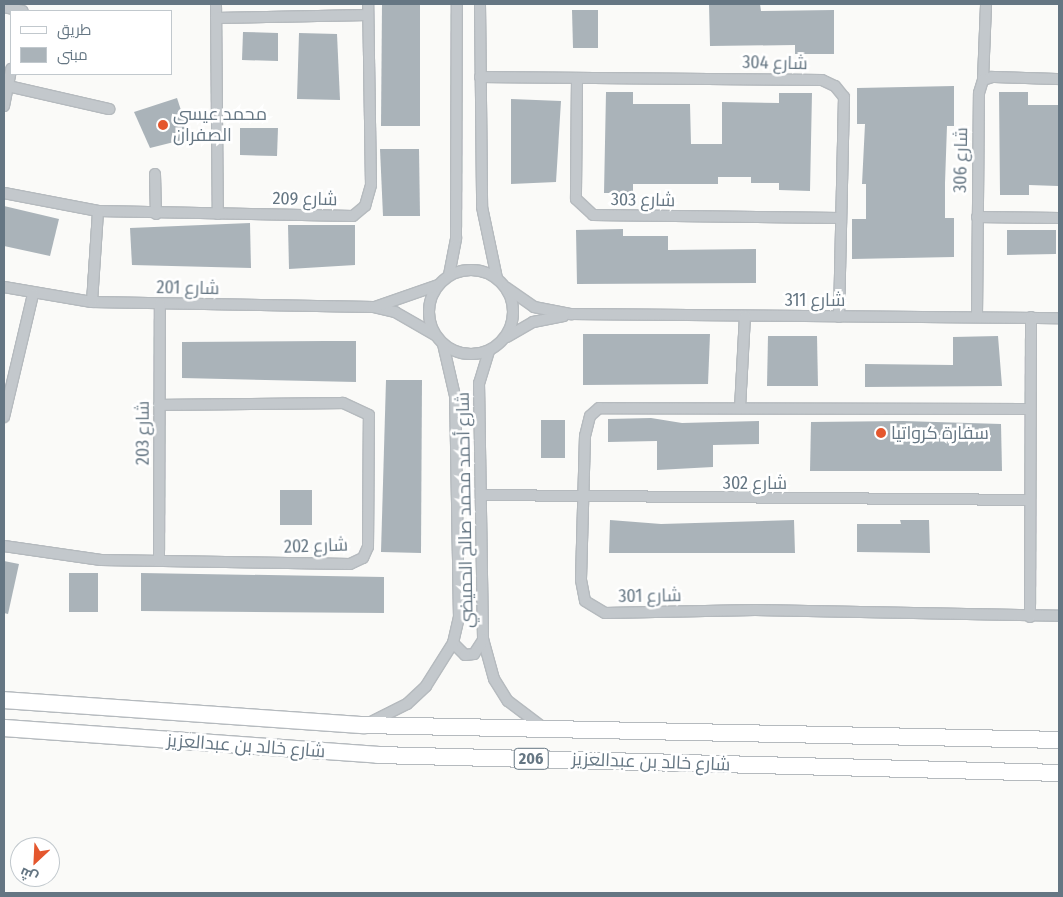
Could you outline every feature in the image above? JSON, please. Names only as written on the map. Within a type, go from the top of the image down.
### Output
[{"type":"main road","name":"شارع خالد بن عبدالعزيز","points":[[4,700],[363,725],[553,732],[1059,740]]},
{"type":"main road","name":"شارع خالد بن عبدالعزيز","points":[[4,728],[378,755],[1059,773]]},
{"type":"street","points":[[216,4],[218,214]]},
{"type":"street","name":"شارع 209","points":[[4,193],[98,211],[156,214],[353,216],[365,206],[371,185],[368,4]]},
{"type":"street","points":[[449,275],[456,238],[457,4]]},
{"type":"street","points":[[480,4],[482,207],[497,278]]},
{"type":"street","name":"شارع 306","points":[[977,317],[978,93],[983,80],[986,4]]},
{"type":"street","points":[[4,7],[18,10]]},
{"type":"street","points":[[216,18],[368,15]]},
{"type":"street","points":[[4,106],[10,74]]},
{"type":"street","name":"شارع 304","points":[[480,77],[822,80],[835,86],[844,97],[839,218],[839,317]]},
{"type":"street","name":"شارع 303","points":[[577,78],[576,199],[593,215],[839,218]]},
{"type":"street","points":[[983,80],[1059,79]]},
{"type":"street","points":[[8,86],[109,109]]},
{"type":"street","points":[[156,174],[156,214]]},
{"type":"street","points":[[92,302],[98,211]]},
{"type":"street","points":[[977,216],[1059,218]]},
{"type":"street","points":[[468,269],[497,278],[507,288],[514,316],[505,338],[489,351],[464,354],[443,344],[435,335],[428,311],[438,285],[449,275],[468,269]]},
{"type":"street","name":"شارع 201","points":[[373,307],[438,285]]},
{"type":"street","name":"شارع 201","points":[[4,287],[33,294],[92,302],[373,307],[395,312],[435,335]]},
{"type":"street","name":"شارع 311","points":[[507,288],[534,307],[571,314],[1059,318]]},
{"type":"street","points":[[4,417],[7,387],[33,294]]},
{"type":"street","name":"شارع 203","points":[[159,561],[160,304]]},
{"type":"street","name":"شارع 311","points":[[505,338],[533,322],[571,314]]},
{"type":"street","points":[[740,408],[746,316]]},
{"type":"street","points":[[1030,616],[1029,409],[1031,317]]},
{"type":"street","name":"شارع أحمد محمد صالح الحميضي","points":[[363,725],[407,704],[426,686],[453,643],[459,618],[455,396],[443,344]]},
{"type":"street","name":"شارع أحمد محمد صالح الحميضي","points":[[489,351],[479,383],[483,640],[494,679],[508,701],[529,720],[553,732]]},
{"type":"street","name":"شارع 202","points":[[4,546],[102,560],[350,564],[362,558],[368,546],[369,415],[343,403],[159,406]]},
{"type":"street","name":"شارع 301","points":[[1029,409],[598,408],[590,416],[585,436],[584,601],[605,614],[755,610],[1059,616]]},
{"type":"street","name":"شارع 302","points":[[481,496],[586,500],[1029,500]]},
{"type":"street","name":"شارع أحمد محمد صالح الحميضي","points":[[453,643],[465,655],[474,654],[483,640]]},
{"type":"building","points":[[382,4],[420,4],[420,126],[381,126]]},
{"type":"building","points":[[709,4],[760,4],[761,11],[834,10],[834,54],[795,54],[795,45],[710,46]]},
{"type":"building","points":[[572,10],[598,10],[598,48],[573,48]]},
{"type":"building","points":[[243,32],[278,33],[278,61],[242,60]]},
{"type":"building","points":[[299,33],[337,34],[340,100],[297,99]]},
{"type":"building","points":[[954,86],[954,126],[947,126],[945,218],[954,218],[954,257],[852,259],[852,219],[866,219],[866,184],[862,184],[865,124],[857,124],[857,88]]},
{"type":"building","points":[[606,92],[633,92],[633,104],[690,104],[691,144],[722,144],[722,102],[779,103],[779,93],[812,93],[810,191],[779,190],[779,183],[751,183],[751,177],[718,177],[718,184],[633,184],[633,193],[604,193]]},
{"type":"building","points":[[999,92],[1028,92],[1028,105],[1059,105],[1058,186],[1029,185],[1029,195],[1000,195]]},
{"type":"building","name":"محمد عيسى الصفران","points":[[177,98],[190,138],[150,148],[134,112]]},
{"type":"building","points":[[511,99],[561,101],[556,182],[511,184]]},
{"type":"building","points":[[240,128],[278,128],[277,156],[240,155]]},
{"type":"building","points":[[380,149],[419,149],[420,216],[383,216]]},
{"type":"building","points":[[4,206],[59,219],[50,256],[4,246]]},
{"type":"building","points":[[250,223],[251,268],[132,265],[130,228]]},
{"type":"building","points":[[288,225],[355,225],[355,265],[289,269]]},
{"type":"building","points":[[623,229],[623,236],[668,236],[668,250],[756,249],[756,283],[577,284],[576,230]]},
{"type":"building","points":[[1007,230],[1056,230],[1056,254],[1007,255]]},
{"type":"building","points":[[583,334],[710,334],[708,384],[583,385]]},
{"type":"building","points":[[768,336],[817,336],[818,386],[767,386]]},
{"type":"building","points":[[998,336],[1002,386],[865,387],[865,364],[953,365],[953,337]]},
{"type":"building","points":[[356,341],[356,382],[182,378],[182,342]]},
{"type":"building","points":[[386,380],[422,380],[421,553],[381,552]]},
{"type":"building","points":[[651,418],[682,423],[759,421],[759,444],[713,445],[713,467],[657,470],[657,441],[608,442],[608,419]]},
{"type":"building","points":[[541,420],[565,420],[565,458],[541,458]]},
{"type":"building","points":[[903,421],[1001,424],[1002,471],[810,471],[811,422]]},
{"type":"building","points":[[280,490],[312,490],[312,525],[280,525]]},
{"type":"building","points":[[610,520],[661,524],[794,520],[795,553],[609,553]]},
{"type":"building","points":[[900,520],[929,520],[930,553],[857,552],[857,524],[901,524]]},
{"type":"building","points":[[4,561],[19,564],[8,614],[4,613]]},
{"type":"building","points":[[69,573],[98,573],[98,612],[69,612]]},
{"type":"building","points":[[141,573],[384,577],[384,613],[141,611]]},
{"type":"place","name":"محمد عيسى الصفران","points":[[163,125]]},
{"type":"place","name":"سفارة كرواتيا","points":[[881,433]]}]
